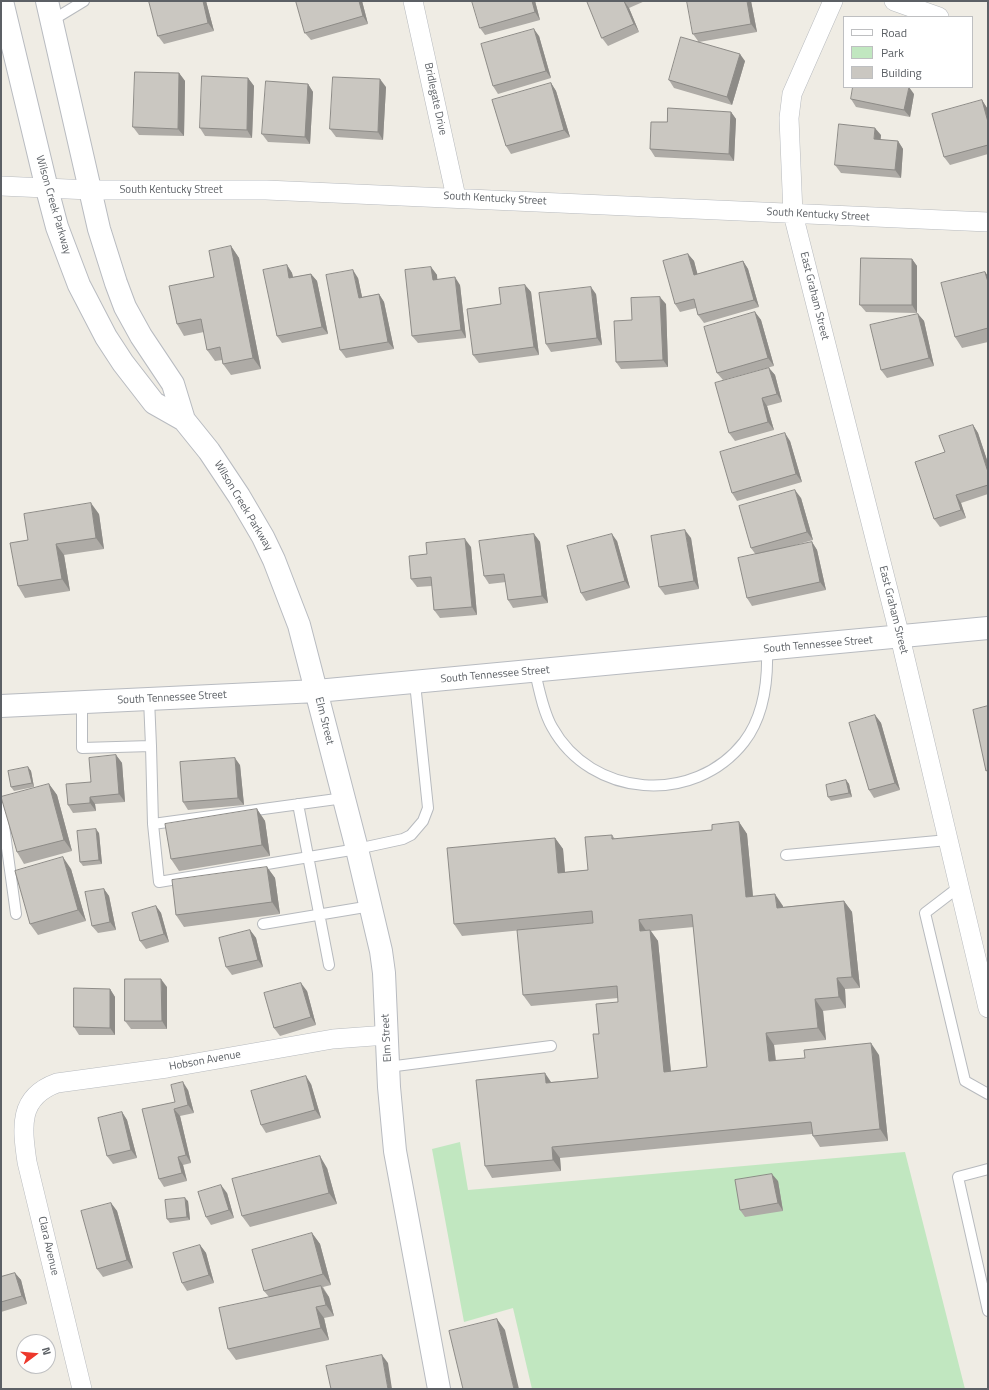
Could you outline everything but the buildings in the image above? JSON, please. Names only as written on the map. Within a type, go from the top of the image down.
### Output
[{"type":"main road","name":"Wilson Creek Parkway","points":[[2,1],[47,189],[68,258],[79,285],[106,337],[123,363],[154,403],[184,420]]},
{"type":"main road","name":"Wilson Creek Parkway","points":[[49,11],[99,229],[121,295],[141,336],[173,384],[184,420],[223,473],[263,536],[292,601],[317,691]]},
{"type":"main road","name":"South Tennessee Street","points":[[1,706],[317,691],[535,672],[988,628]]},
{"type":"main road","name":"Elm Street","points":[[317,691],[371,906],[384,973],[388,1067],[395,1151],[439,1389]]},
{"type":"street","name":"Bridlegate Drive","points":[[413,1],[456,197]]},
{"type":"street","name":"East Graham Street","points":[[833,1],[792,94],[789,118],[793,214],[900,637],[988,1008]]},
{"type":"street","points":[[894,1],[936,16]]},
{"type":"street","name":"South Kentucky Street","points":[[1,186],[90,190],[266,190],[456,197],[988,222]]},
{"type":"street","name":"Hobson Avenue","points":[[30,1102],[36,1094],[47,1086],[57,1083],[167,1068],[333,1039],[387,1035]]},
{"type":"street","name":"Clara Avenue","points":[[30,1102],[23,1126],[27,1162],[82,1389]]},
{"type":"lane","points":[[49,11],[84,1]]},
{"type":"lane","points":[[535,672],[539,690],[552,727],[575,757],[607,777],[644,787],[682,784],[716,768],[744,742],[762,708],[768,671],[767,650]]},
{"type":"lane","points":[[149,699],[153,824],[159,882],[357,849],[403,839],[411,835],[423,821],[428,808],[415,683]]},
{"type":"lane","points":[[82,702],[82,748],[151,746]]},
{"type":"lane","points":[[153,824],[344,798]]},
{"type":"lane","points":[[1,804],[16,914]]},
{"type":"lane","points":[[298,804],[329,965]]},
{"type":"lane","points":[[786,855],[948,840]]},
{"type":"lane","points":[[959,887],[925,913],[965,1081],[988,1094]]},
{"type":"lane","points":[[262,924],[371,906]]},
{"type":"lane","points":[[388,1067],[551,1046]]},
{"type":"lane","points":[[988,1169],[958,1176],[988,1311]]},
{"type":"green space","points":[[460,1142],[468,1190],[905,1152],[965,1389],[532,1389],[513,1308],[464,1322],[432,1149]]}]
